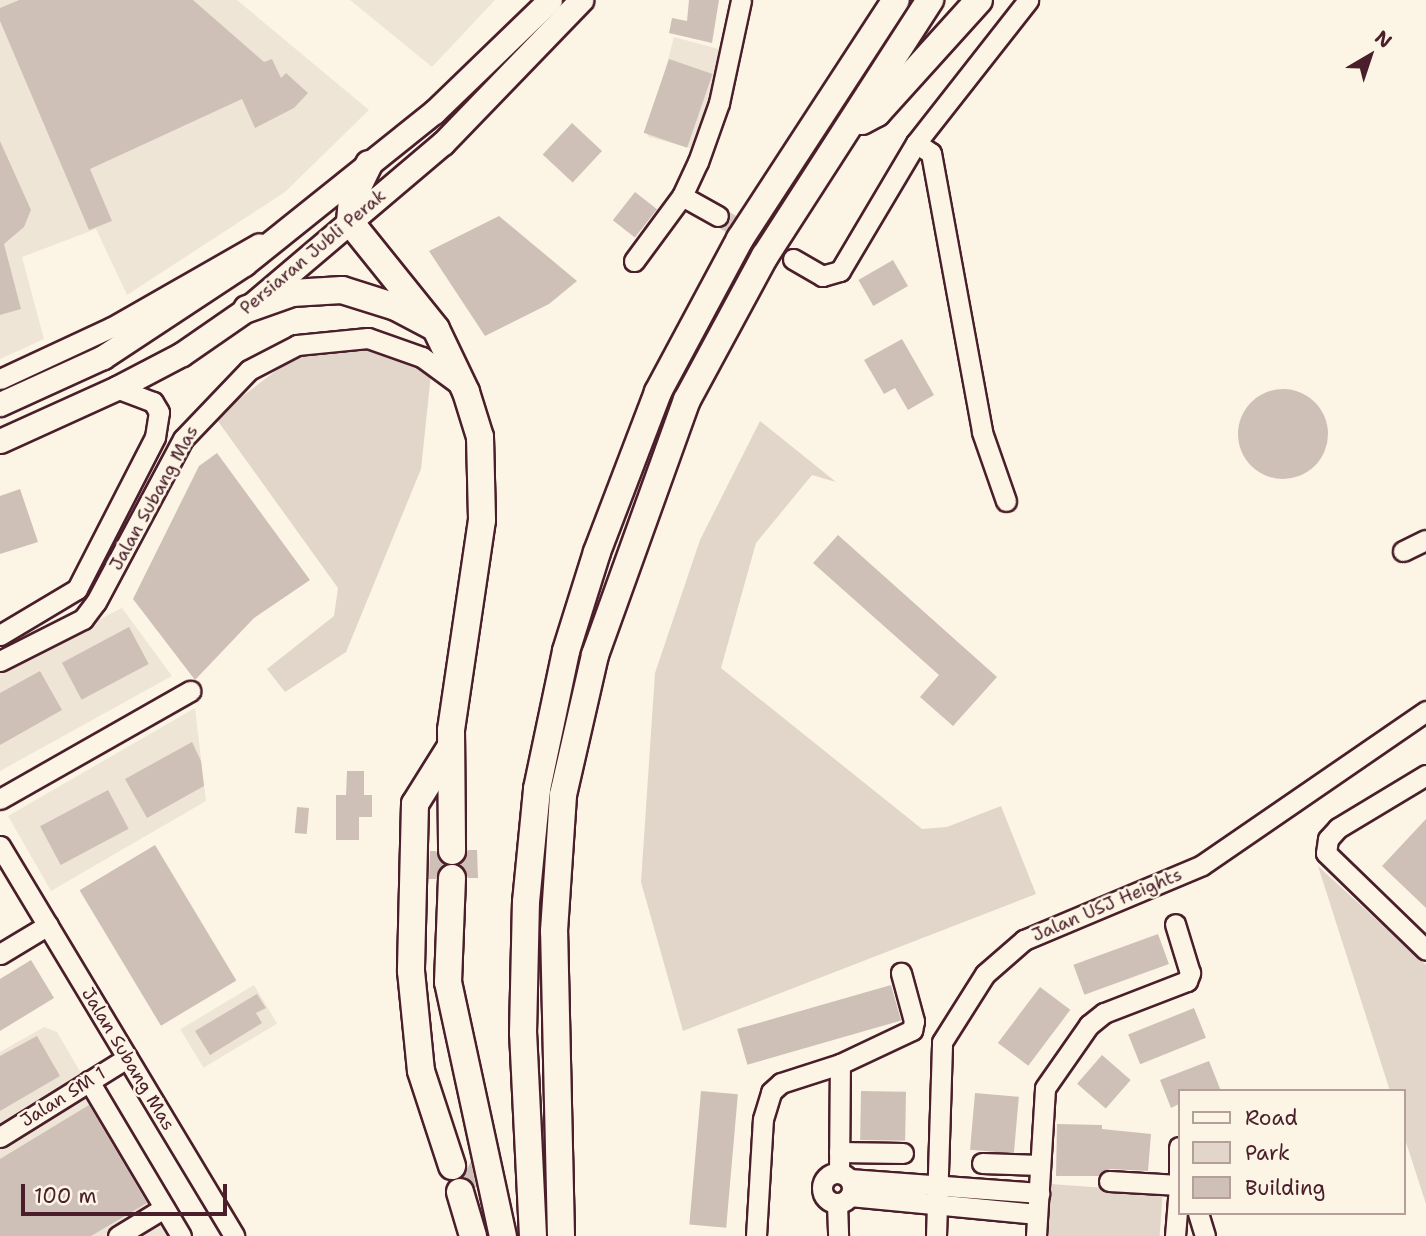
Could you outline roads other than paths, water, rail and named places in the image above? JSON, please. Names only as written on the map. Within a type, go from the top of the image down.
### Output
[{"type":"highway","points":[[533,1236],[523,1033],[527,902],[537,789],[566,651],[597,552],[658,392],[740,239],[896,0]]},
{"type":"highway","points":[[561,1236],[554,932],[563,795],[595,655],[687,400],[765,256],[930,0]]},
{"type":"highway","points":[[846,130],[877,113],[979,0]]},
{"type":"highway","points":[[369,164],[352,199],[350,222],[436,329],[466,392],[480,437],[482,520],[450,748],[452,851]]},
{"type":"highway","points":[[247,309],[292,293],[342,290],[396,307],[436,329]]},
{"type":"highway","points":[[450,748],[415,804],[411,971],[421,1070],[452,1166]]},
{"type":"highway","points":[[452,878],[448,982],[503,1236]]},
{"type":"highway","points":[[460,1192],[473,1236]]},
{"type":"main road","name":"Persiaran Jubli Perak","points":[[0,404],[103,357],[145,331],[301,219],[433,112],[550,0]]},
{"type":"main road","name":"Persiaran Jubli Perak","points":[[0,440],[117,388],[182,354],[247,309],[443,143],[581,0]]},
{"type":"street","points":[[634,261],[682,196],[719,103],[741,0]]},
{"type":"street","points":[[793,259],[822,276],[841,271],[916,143],[1028,0]]},
{"type":"street","points":[[916,143],[931,153],[982,432],[1006,501]]},
{"type":"street","points":[[682,196],[718,216]]},
{"type":"street","points":[[0,379],[112,327],[301,219]]},
{"type":"street","name":"Jalan Subang Mas","points":[[0,661],[83,619],[96,602],[183,439],[249,370],[297,345],[368,338],[422,357],[466,392]]},
{"type":"street","name":"Jalan Subang Mas","points":[[0,635],[55,606],[77,589],[155,437],[159,412],[153,402],[117,388]]},
{"type":"street","points":[[1403,551],[1426,540]]},
{"type":"street","points":[[0,799],[190,691]]},
{"type":"street","name":"Jalan USJ Heights","points":[[936,1236],[942,1042],[985,974],[1024,940],[1202,865],[1426,711]]},
{"type":"street","points":[[1426,775],[1338,828],[1328,839],[1326,853],[1426,950]]},
{"type":"street","name":"Jalan Subang Mas","points":[[0,846],[233,1236]]},
{"type":"street","points":[[1036,1236],[1045,1088],[1090,1025],[1104,1013],[1187,981],[1190,973],[1175,924]]},
{"type":"street","points":[[0,954],[48,926]]},
{"type":"street","points":[[756,1236],[768,1098],[780,1083],[840,1064],[912,1030],[914,1021],[901,973]]},
{"type":"street","name":"Jalan SM 1","points":[[0,1137],[127,1058]]},
{"type":"street","points":[[838,1236],[844,1188],[839,1152],[840,1064]]},
{"type":"street","points":[[89,1082],[181,1236]]},
{"type":"street","points":[[839,1152],[903,1153]]},
{"type":"street","points":[[982,1163],[1040,1165]]},
{"type":"street","points":[[1109,1181],[1178,1185]]},
{"type":"street","points":[[844,1188],[936,1195],[1038,1193]]},
{"type":"street","points":[[936,1195],[1037,1214]]},
{"type":"street","points":[[1175,1236],[1178,1198]]},
{"type":"street","points":[[118,1236],[164,1208]]},
{"type":"street","points":[[1199,1215],[1205,1236]]},
{"type":"tunnel","points":[[718,216],[781,252]]}]
